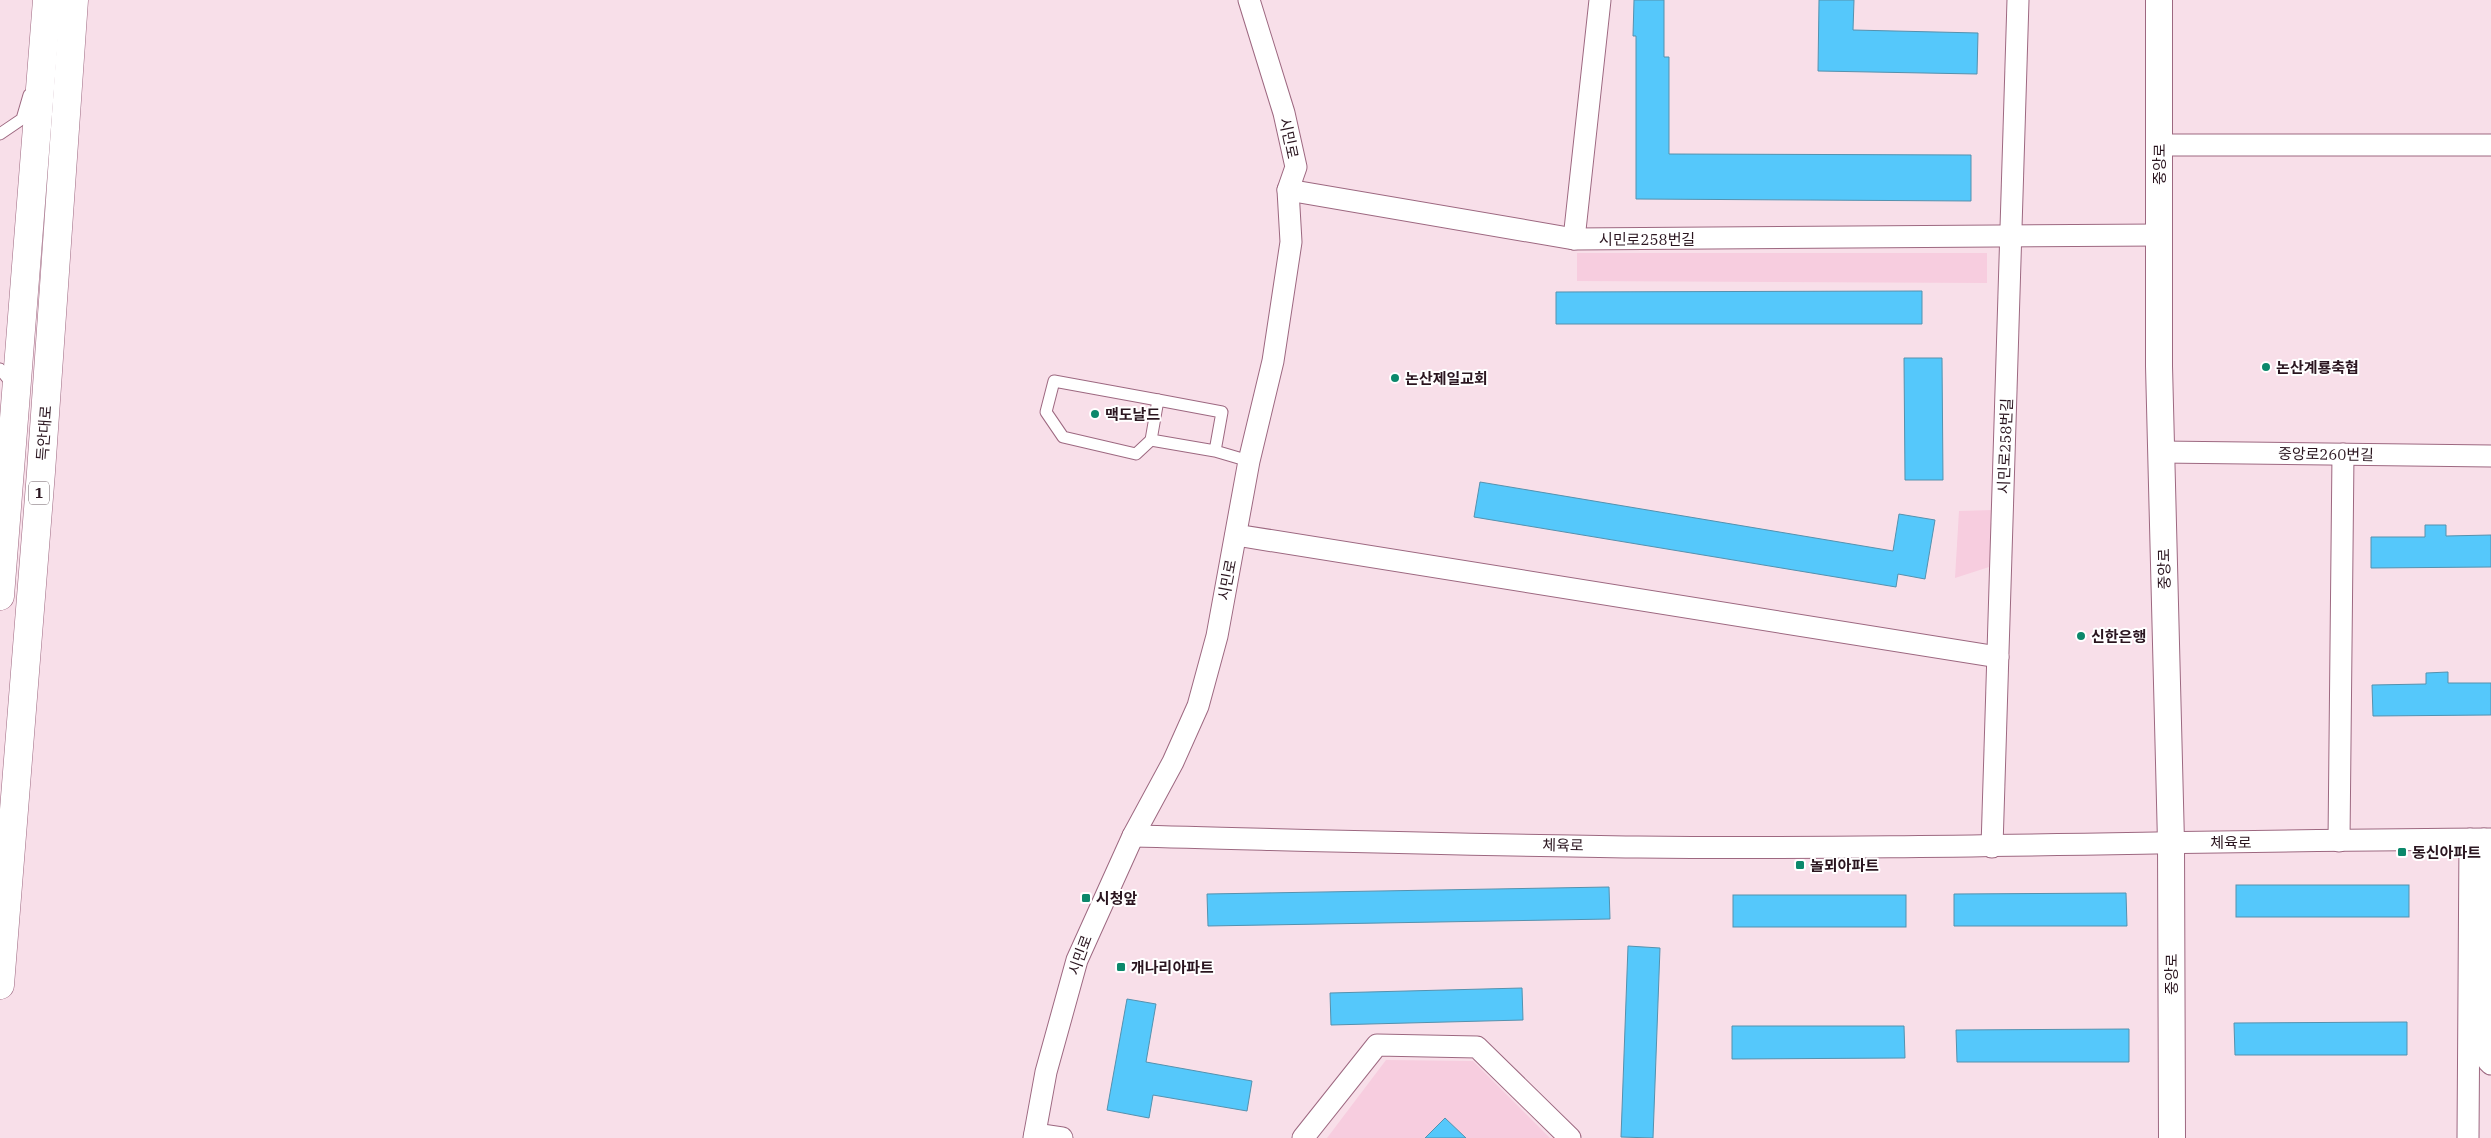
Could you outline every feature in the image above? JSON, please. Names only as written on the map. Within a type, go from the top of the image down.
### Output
[{"type":"main road","name":"득안대로","points":[[0,596],[8,379],[43,48],[46,0]]},
{"type":"main road","name":"득안대로","points":[[0,985],[42,462],[74,0]]},
{"type":"street","name":"시민로","points":[[1034,1136],[1046,1072],[1077,960],[1133,836],[1173,762],[1198,706],[1217,636],[1249,461],[1274,361],[1289,252],[1288,190],[1296,167],[1284,113],[1249,0]]},
{"type":"street","points":[[1574,239],[1600,0]]},
{"type":"street","name":"시민로258번길","points":[[1998,657],[2018,0]]},
{"type":"street","name":"중앙로","points":[[2160,0],[2159,235],[2161,452],[2171,842],[2172,1138]]},
{"type":"street","points":[[2159,145],[2491,145]]},
{"type":"street","name":"시민로258번길","points":[[1288,190],[1574,239],[2159,235]]},
{"type":"street","name":"중앙로260번길","points":[[2161,452],[2491,456]]},
{"type":"street","points":[[2339,841],[2343,454]]},
{"type":"street","points":[[1236,535],[1998,657],[1992,847]]},
{"type":"street","name":"체육로","points":[[1133,836],[1638,847],[1992,847],[2171,842],[2482,839]]},
{"type":"street","points":[[2482,839],[2488,1061],[2491,1064]]},
{"type":"street","points":[[2468,1138],[2482,839]]},
{"type":"street","points":[[1303,1138],[1376,1045],[1477,1047],[1570,1138]]},
{"type":"street","points":[[1034,1136],[1062,1138]]},
{"type":"lane","points":[[0,134],[22,119],[43,48]]},
{"type":"lane","points":[[1158,400],[1151,440],[1136,454],[1063,437],[1046,412],[1054,380],[1222,412],[1215,451]]},
{"type":"lane","points":[[1151,440],[1215,451],[1249,461]]},
{"type":"shaded area","points":[[1577,253],[1987,253],[1987,283],[1577,281]]},
{"type":"shaded area","points":[[1993,510],[1989,567],[1955,578],[1959,511]]},
{"type":"shaded area","points":[[1386,1060],[1473,1061],[1550,1138],[1327,1138]]},
{"type":"building","points":[[1634,0],[1664,0],[1664,57],[1669,57],[1669,154],[1971,155],[1971,201],[1636,199],[1636,36],[1633,36]]},
{"type":"building","points":[[1819,0],[1854,0],[1853,30],[1978,33],[1977,74],[1818,71]]},
{"type":"building","points":[[1922,291],[1922,324],[1556,324],[1556,292]]},
{"type":"building","points":[[1904,358],[1942,358],[1943,480],[1905,480]]},
{"type":"building","points":[[1480,482],[1893,551],[1899,514],[1935,520],[1925,579],[1898,574],[1896,587],[1474,517]]},
{"type":"building","points":[[2425,525],[2446,525],[2446,536],[2491,535],[2491,567],[2371,568],[2371,537],[2425,537]]},
{"type":"building","points":[[2448,672],[2448,683],[2491,683],[2491,715],[2373,716],[2372,685],[2426,684],[2426,673]]},
{"type":"building","points":[[2236,885],[2409,885],[2409,917],[2236,917]]},
{"type":"building","points":[[1609,887],[1610,919],[1208,926],[1207,894]]},
{"type":"building","points":[[2126,893],[2127,926],[1954,926],[1954,894]]},
{"type":"building","points":[[1733,895],[1906,895],[1906,927],[1733,927]]},
{"type":"building","points":[[1628,946],[1660,948],[1653,1138],[1621,1137]]},
{"type":"building","points":[[1522,988],[1523,1020],[1331,1025],[1330,993]]},
{"type":"building","points":[[1127,999],[1156,1004],[1146,1062],[1252,1081],[1247,1111],[1153,1095],[1149,1118],[1107,1110]]},
{"type":"building","points":[[2407,1022],[2407,1055],[2235,1055],[2234,1023]]},
{"type":"building","points":[[1732,1026],[1904,1026],[1905,1058],[1732,1059]]},
{"type":"building","points":[[2129,1029],[2129,1062],[1957,1062],[1956,1030]]},
{"type":"building","points":[[1445,1118],[1466,1138],[1425,1138]]},
{"type":"place","name":"논산계룡축협","points":[[2266,367]]},
{"type":"place","name":"논산제일교회","points":[[1395,378]]},
{"type":"place","name":"맥도날드","points":[[1095,414]]},
{"type":"place","name":"신한은행","points":[[2081,636]]},
{"type":"place","name":"동신아파트","points":[[2402,852]]},
{"type":"place","name":"놀뫼아파트","points":[[1800,865]]},
{"type":"place","name":"시청앞","points":[[1086,898]]},
{"type":"place","name":"개나리아파트","points":[[1121,967]]}]
